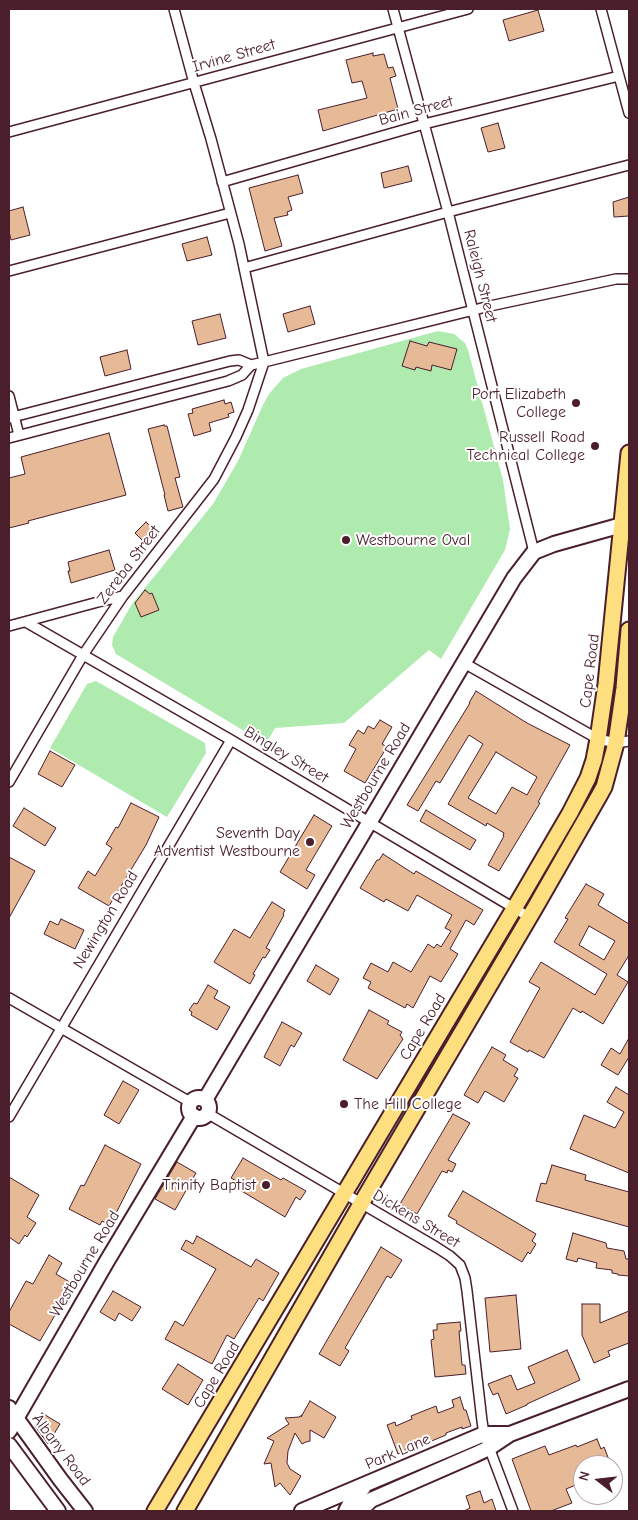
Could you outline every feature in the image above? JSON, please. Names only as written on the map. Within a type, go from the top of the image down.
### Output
[{"type":"main road","name":"Cape Road","points":[[155,1511],[514,908],[570,813],[588,778],[594,760],[606,684],[626,524],[629,453]]},
{"type":"main road","points":[[185,1511],[604,787],[623,742],[624,688],[629,630]]},
{"type":"street","points":[[174,9],[230,213],[264,362]]},
{"type":"street","name":"Raleigh Street","points":[[393,9],[448,212],[534,552]]},
{"type":"street","name":"Irvine Street","points":[[9,132],[468,9]]},
{"type":"street","points":[[601,9],[629,113]]},
{"type":"street","name":"Bain Street","points":[[222,182],[424,124],[619,76]]},
{"type":"street","points":[[244,268],[629,165]]},
{"type":"street","points":[[9,271],[230,213]]},
{"type":"street","points":[[11,417],[230,361],[239,360],[251,364],[264,362],[472,310],[616,279],[629,279]]},
{"type":"street","name":"Zereba Street","points":[[9,782],[83,655],[123,596],[214,479],[248,410],[264,362]]},
{"type":"street","points":[[9,438],[228,381],[242,375],[251,364]]},
{"type":"street","points":[[9,396],[11,417],[19,435]]},
{"type":"street","points":[[534,552],[554,544],[626,524]]},
{"type":"street","name":"Westbourne Road","points":[[11,1420],[106,1261],[202,1110],[369,822],[514,578],[534,552]]},
{"type":"street","points":[[9,626],[123,596]]},
{"type":"street","name":"Bingley Street","points":[[26,622],[231,740],[529,918]]},
{"type":"street","points":[[464,663],[598,739],[623,742]]},
{"type":"street","name":"Newington Road","points":[[9,1117],[231,740]]},
{"type":"street","points":[[9,998],[190,1102],[196,1098],[202,1098],[202,1110]]},
{"type":"street","name":"Dickens Street","points":[[202,1110],[436,1247],[460,1265],[465,1278],[482,1421],[487,1441]]},
{"type":"street","name":"Park Lane","points":[[302,1511],[367,1484],[510,1434],[629,1389]]},
{"type":"street","name":"Albany Road","points":[[11,1420],[85,1511]]},
{"type":"street","points":[[487,1441],[513,1511]]},
{"type":"street","name":"Park Lane","points":[[360,1511],[371,1500],[487,1441]]},
{"type":"street","points":[[9,1445],[58,1511]]},
{"type":"street","points":[[346,1511],[352,1500],[367,1484]]},
{"type":"green space","name":"Westbourne Oval","points":[[438,331],[454,334],[465,343],[468,350],[503,480],[510,529],[505,550],[441,659],[429,650],[344,723],[275,728],[266,744],[116,654],[112,645],[113,637],[132,604],[213,504],[238,461],[269,394],[283,378],[301,369]]},
{"type":"green space","points":[[96,681],[205,743],[206,753],[167,817],[50,748],[87,684]]},
{"type":"building","points":[[538,10],[544,31],[509,41],[503,20]]},
{"type":"building","points":[[373,53],[373,56],[384,54],[388,68],[393,67],[396,76],[390,78],[398,109],[323,131],[318,110],[367,98],[362,81],[352,83],[346,60]]},
{"type":"building","points":[[498,123],[505,148],[488,152],[481,128]]},
{"type":"building","points":[[408,166],[412,181],[384,188],[381,173]]},
{"type":"building","points":[[298,175],[303,193],[288,197],[292,210],[287,212],[288,215],[274,218],[282,246],[265,251],[249,188]]},
{"type":"building","points":[[629,197],[629,216],[614,217],[613,202]]},
{"type":"building","points":[[23,207],[30,235],[11,240],[9,211]]},
{"type":"building","points":[[207,237],[212,255],[187,261],[182,244]]},
{"type":"building","points":[[310,306],[315,324],[288,332],[283,314]]},
{"type":"building","points":[[220,314],[226,338],[198,345],[192,321]]},
{"type":"building","points":[[410,341],[427,346],[429,342],[457,349],[451,370],[432,365],[431,371],[416,367],[415,370],[402,366]]},
{"type":"building","points":[[127,350],[131,369],[105,376],[100,357]]},
{"type":"building","points":[[224,400],[225,404],[231,402],[234,412],[228,414],[229,417],[209,423],[211,431],[194,436],[188,414],[193,413],[192,409]]},
{"type":"building","points":[[167,426],[180,477],[175,478],[183,507],[168,511],[148,429]]},
{"type":"building","points":[[109,433],[126,495],[28,521],[29,523],[9,528],[9,478],[25,474],[21,457]]},
{"type":"building","points":[[146,522],[159,535],[148,546],[135,533]]},
{"type":"building","points":[[109,550],[115,570],[71,583],[68,562]]},
{"type":"building","points":[[145,590],[150,594],[152,593],[159,610],[141,617],[135,603]]},
{"type":"building","points":[[476,691],[527,723],[570,745],[538,802],[540,803],[499,871],[488,865],[504,833],[487,823],[486,826],[448,804],[483,744],[469,735],[440,783],[436,781],[418,811],[407,805]],"holes":[[[496,752],[537,777],[527,795],[512,787],[496,814],[468,798]]]},
{"type":"building","points":[[380,720],[392,727],[382,744],[387,747],[365,783],[344,771],[356,749],[349,745],[358,730],[364,734],[368,726],[374,729]]},
{"type":"building","points":[[50,751],[75,765],[62,787],[38,774]]},
{"type":"building","points":[[131,803],[159,817],[146,845],[109,906],[78,888],[88,871],[95,876],[112,848],[106,844],[116,827],[118,828]]},
{"type":"building","points":[[24,808],[56,828],[45,846],[13,826]]},
{"type":"building","points":[[426,810],[476,840],[470,850],[420,821]]},
{"type":"building","name":"Seventh Day Adventist Westbourne","points":[[314,815],[332,826],[306,870],[315,875],[307,889],[280,872]]},
{"type":"building","points":[[383,854],[414,874],[416,871],[483,910],[474,925],[466,920],[450,949],[458,954],[441,982],[430,976],[413,1008],[407,1004],[405,1008],[368,988],[371,982],[363,978],[371,963],[388,972],[393,962],[411,972],[428,944],[434,948],[437,944],[441,947],[451,931],[445,928],[452,915],[417,895],[408,911],[386,899],[384,902],[360,888],[377,860]]},
{"type":"building","points":[[9,857],[35,871],[9,918]]},
{"type":"building","points":[[586,884],[604,894],[598,905],[629,924],[629,955],[617,975],[628,982],[603,1024],[582,1011],[581,1013],[573,1008],[544,1058],[510,1042],[540,988],[529,982],[541,962],[595,995],[607,974],[554,942],[568,919],[565,918]],"holes":[[[589,926],[615,941],[604,960],[579,945]]]},
{"type":"building","points":[[272,902],[285,910],[284,915],[266,948],[270,950],[265,958],[263,957],[253,974],[255,975],[250,984],[214,962],[234,929],[250,938]]},
{"type":"building","points":[[61,919],[84,930],[75,949],[44,934],[50,921],[58,925]]},
{"type":"building","points":[[316,965],[339,979],[330,995],[307,981]]},
{"type":"building","points":[[208,985],[218,991],[214,998],[230,1007],[217,1030],[191,1015],[192,1012],[189,1010],[194,1003],[197,1004]]},
{"type":"building","points":[[369,1010],[389,1021],[387,1024],[402,1032],[400,1035],[403,1039],[377,1079],[343,1060]]},
{"type":"building","points":[[282,1022],[302,1033],[294,1047],[291,1045],[280,1066],[264,1057]]},
{"type":"building","points":[[629,1038],[629,1057],[618,1075],[601,1065],[611,1048],[620,1054]]},
{"type":"building","points":[[492,1047],[506,1055],[503,1060],[518,1069],[514,1076],[518,1078],[504,1102],[485,1091],[478,1103],[464,1095]]},
{"type":"building","points":[[123,1081],[139,1090],[119,1124],[104,1115]]},
{"type":"building","points":[[616,1087],[629,1095],[629,1173],[570,1149],[584,1115],[615,1128],[624,1112],[607,1102]]},
{"type":"building","points":[[453,1114],[470,1123],[448,1160],[456,1164],[452,1172],[448,1170],[447,1173],[442,1171],[417,1214],[400,1204]]},
{"type":"building","points":[[105,1145],[141,1164],[110,1225],[102,1221],[100,1225],[69,1209],[81,1185],[84,1186]]},
{"type":"building","name":"Trinity Baptist","points":[[243,1158],[281,1180],[283,1178],[306,1191],[300,1200],[296,1197],[285,1217],[235,1187],[238,1182],[231,1178]]},
{"type":"building","points":[[177,1162],[196,1173],[175,1210],[155,1199]]},
{"type":"building","points":[[552,1165],[586,1175],[585,1180],[629,1192],[629,1227],[536,1201],[541,1183],[546,1184]]},
{"type":"building","points":[[9,1177],[39,1195],[27,1217],[36,1223],[27,1237],[25,1235],[19,1244],[9,1237]]},
{"type":"building","points":[[463,1191],[536,1234],[532,1241],[536,1244],[522,1262],[456,1223],[457,1221],[448,1216]]},
{"type":"building","points":[[573,1233],[606,1243],[607,1248],[624,1251],[626,1259],[629,1259],[629,1276],[612,1273],[612,1270],[596,1268],[597,1263],[578,1258],[577,1262],[566,1259]]},
{"type":"building","points":[[197,1236],[251,1267],[256,1259],[279,1273],[263,1301],[259,1298],[234,1339],[227,1335],[212,1364],[165,1339],[175,1321],[183,1326],[216,1269],[181,1249],[186,1240],[193,1244]]},
{"type":"building","points":[[381,1247],[402,1260],[391,1278],[387,1276],[345,1348],[349,1351],[340,1366],[319,1354]]},
{"type":"building","points":[[49,1255],[62,1263],[56,1274],[73,1284],[40,1341],[9,1324],[9,1312],[26,1281],[33,1284]]},
{"type":"building","points":[[113,1291],[141,1307],[132,1321],[119,1313],[115,1321],[100,1312]]},
{"type":"building","points":[[516,1295],[521,1349],[490,1352],[485,1298]]},
{"type":"building","points":[[582,1304],[600,1304],[600,1323],[629,1311],[629,1343],[608,1351],[610,1356],[594,1363],[582,1335]]},
{"type":"building","points":[[460,1322],[462,1365],[465,1365],[466,1374],[435,1377],[431,1340],[434,1339],[433,1330],[437,1330],[437,1324]]},
{"type":"building","points":[[567,1350],[580,1380],[506,1414],[498,1393],[493,1395],[488,1384],[511,1375],[517,1390],[535,1383],[528,1367]]},
{"type":"building","points":[[178,1364],[203,1380],[188,1405],[162,1389]]},
{"type":"building","points":[[460,1397],[471,1426],[446,1433],[446,1435],[422,1445],[421,1442],[398,1454],[387,1425],[395,1422],[396,1426],[412,1419],[411,1416],[436,1406],[438,1413],[454,1407],[452,1400]]},
{"type":"building","points":[[310,1401],[336,1417],[324,1438],[310,1430],[310,1441],[302,1444],[295,1433],[288,1451],[287,1463],[290,1469],[301,1476],[290,1495],[280,1483],[275,1487],[271,1463],[264,1464],[274,1441],[267,1438],[289,1424],[285,1418],[302,1415],[301,1417]]},
{"type":"building","points":[[42,1413],[60,1424],[48,1444],[35,1426]]},
{"type":"building","points":[[597,1439],[601,1449],[604,1447],[607,1455],[573,1455],[573,1486],[566,1489],[572,1503],[551,1511],[531,1511],[512,1459],[545,1446],[549,1455],[576,1445],[577,1447]]},
{"type":"building","points":[[480,1491],[484,1503],[492,1499],[496,1511],[464,1511],[470,1508],[466,1496]]},
{"type":"place","name":"Port Elizabeth College","points":[[576,403]]},
{"type":"place","name":"Russell Road Technical College","points":[[595,446]]},
{"type":"place","name":"Westbourne Oval","points":[[346,540]]},
{"type":"place","name":"Seventh Day Adventist Westbourne","points":[[310,842]]},
{"type":"place","name":"The Hill College","points":[[344,1104]]},
{"type":"place","name":"Trinity Baptist","points":[[266,1185]]}]
